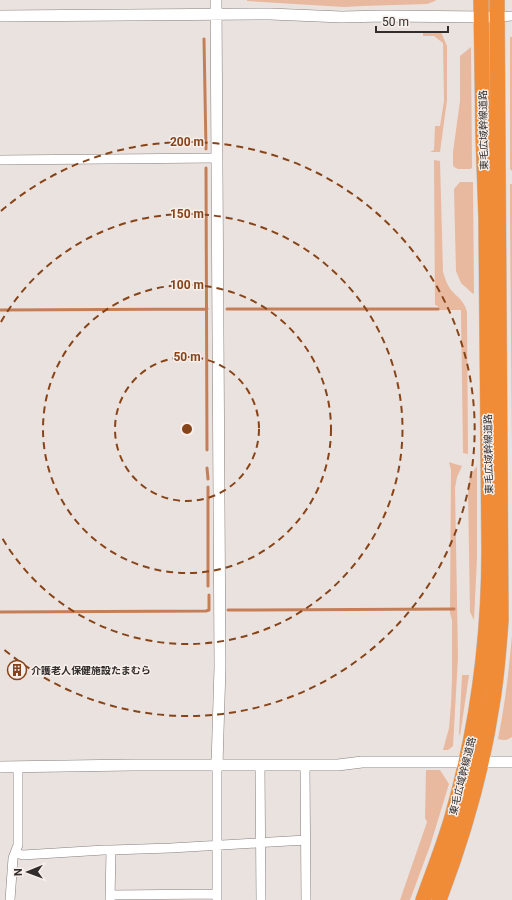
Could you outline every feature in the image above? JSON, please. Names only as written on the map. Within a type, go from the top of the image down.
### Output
[{"type":"highway","name":"東毛広域幹線道路","points":[[423,900],[452,818],[466,762],[480,684],[489,571],[486,218],[482,0]]},
{"type":"highway","name":"東毛広域幹線道路","points":[[439,900],[456,853],[482,762],[492,705],[502,611],[505,16],[497,0]]},
{"type":"street","points":[[111,850],[110,897],[217,897],[217,765],[220,667],[216,0]]},
{"type":"street","points":[[0,16],[216,14],[270,14],[342,18],[384,16],[505,16]]},
{"type":"street","points":[[0,160],[217,158]]},
{"type":"street","points":[[0,767],[338,765],[362,762],[512,762]]},
{"type":"street","points":[[260,765],[261,900]]},
{"type":"street","points":[[305,765],[306,900]]},
{"type":"street","points":[[10,900],[13,858],[18,845],[18,767]]},
{"type":"street","points":[[15,853],[23,855],[306,840]]},
{"type":"shaded area","points":[[247,0],[436,0],[427,4],[344,7]]},
{"type":"shaded area","points":[[423,31],[441,32],[447,46],[447,100],[440,152],[430,152],[434,150],[435,126],[440,126],[444,101],[443,43],[434,36],[423,36]]},
{"type":"shaded area","points":[[510,37],[512,37],[512,171],[510,169]]},
{"type":"shaded area","points":[[471,47],[472,168],[458,169],[453,165],[453,152],[460,101],[460,56]]},
{"type":"shaded area","points":[[434,160],[440,161],[443,272],[451,290],[462,302],[467,312],[468,454],[463,453],[461,310],[439,310],[438,306],[435,305]]},
{"type":"shaded area","points":[[460,182],[473,182],[473,294],[461,283],[456,271],[454,189]]},
{"type":"shaded area","points":[[510,184],[512,184],[512,452],[510,215]]},
{"type":"shaded area","points":[[449,462],[462,466],[457,477],[455,488],[458,657],[453,746],[448,750],[443,750],[449,728],[452,679],[452,620],[450,613],[451,470]]},
{"type":"shaded area","points":[[477,466],[477,558],[474,620],[470,612],[468,489],[470,476]]},
{"type":"shaded area","points":[[512,635],[512,737],[502,740],[498,739],[503,713]]},
{"type":"shaded area","points":[[462,675],[469,675],[460,736],[459,733]]},
{"type":"shaded area","points":[[426,770],[440,770],[449,784],[430,846],[410,900],[400,900],[427,822],[425,818]]},
{"type":"waterway","points":[[204,39],[206,149]]},
{"type":"waterway","points":[[206,168],[207,450]]},
{"type":"waterway","points":[[0,310],[207,309]]},
{"type":"waterway","points":[[227,309],[438,309]]},
{"type":"waterway","points":[[207,468],[208,479]]},
{"type":"waterway","points":[[208,487],[208,586]]},
{"type":"waterway","points":[[0,612],[206,611],[209,610],[209,595]]},
{"type":"waterway","points":[[228,610],[454,609]]},
{"type":"place","name":"介護老人保健施設たまむら","points":[[17,670]]}]
